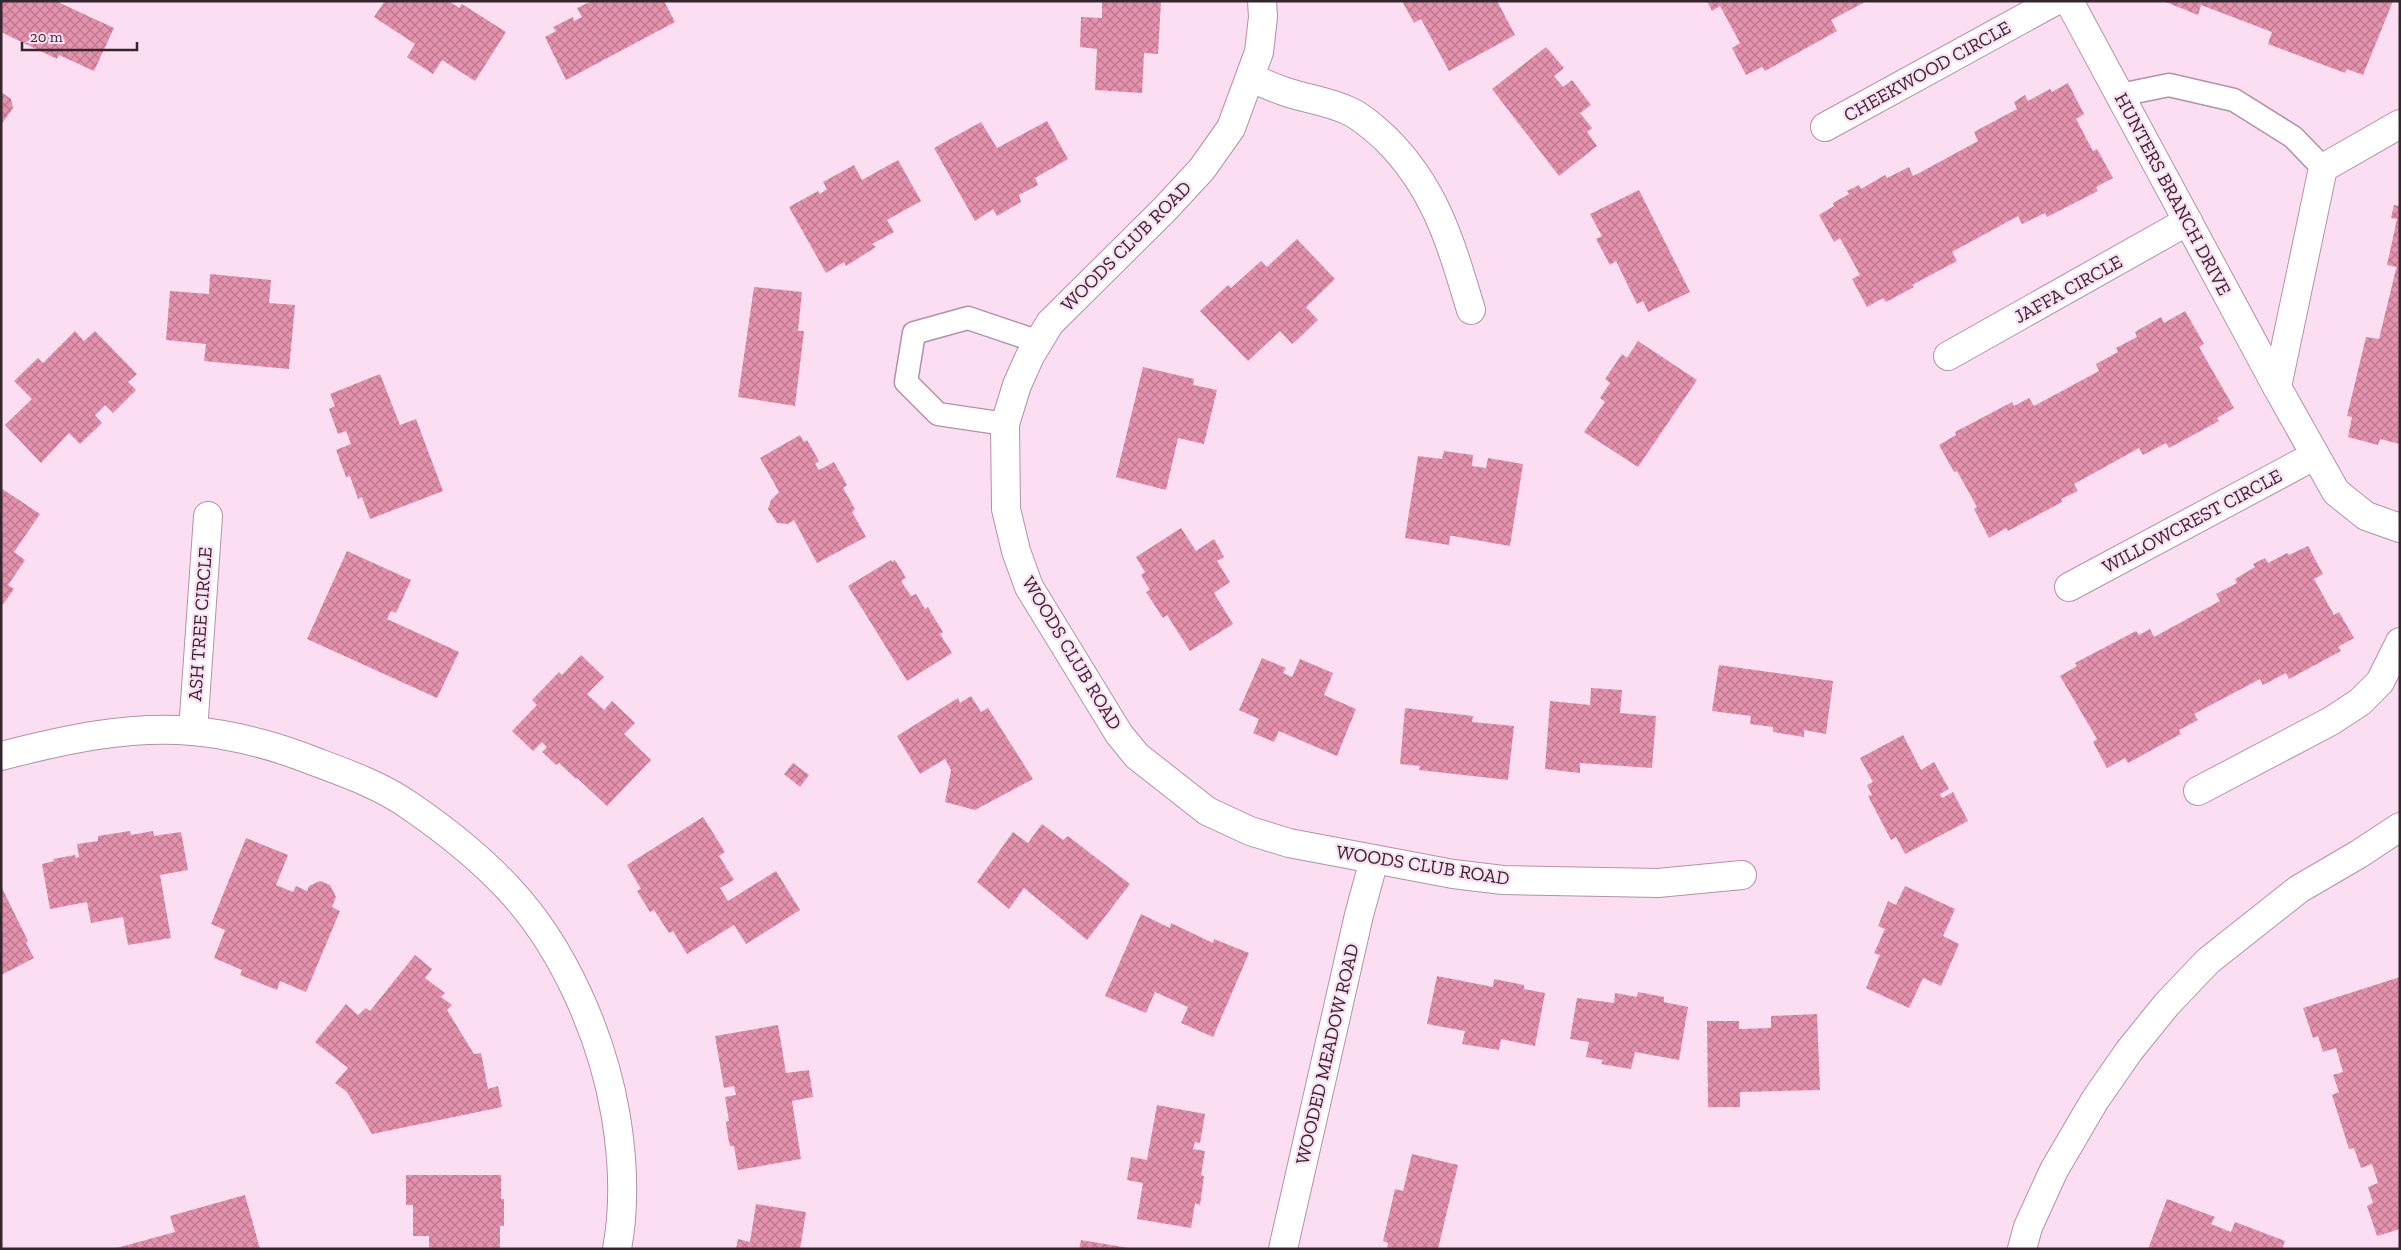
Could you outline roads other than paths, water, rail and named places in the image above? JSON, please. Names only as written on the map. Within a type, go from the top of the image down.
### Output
[{"type":"street","name":"WOODS CLUB ROAD","points":[[1262,1],[1263,17],[1259,52],[1231,128],[1202,169],[1164,210],[1050,323],[1017,385],[1005,424],[1006,509],[1016,551],[1030,587],[1119,734],[1137,756],[1207,811],[1250,831],[1289,843],[1374,860],[1453,874],[1503,880],[1658,883],[1742,875]]},
{"type":"street","name":"CHEEKWOOD CIRCLE","points":[[1825,127],[2055,1]]},
{"type":"street","name":"HUNTERS BRANCH DRIVE","points":[[2069,1],[2314,456],[2336,492],[2366,516],[2400,528]]},
{"type":"street","points":[[1251,78],[1287,92],[1317,99],[1350,111],[1375,128],[1398,151],[1420,178],[1446,229],[1471,310]]},
{"type":"street","points":[[2277,387],[2323,168],[2400,124]]},
{"type":"street","name":"JAFFA CIRCLE","points":[[1948,356],[2188,221]]},
{"type":"street","name":"WILLOWCREST CIRCLE","points":[[2069,587],[2314,456]]},
{"type":"street","name":"ASH TREE CIRCLE","points":[[193,731],[208,516]]},
{"type":"street","points":[[2198,791],[2331,721],[2360,702],[2380,682],[2400,642]]},
{"type":"street","points":[[1,756],[48,744],[151,728],[245,738],[300,755],[360,778],[409,805],[469,852],[509,889],[535,922],[560,960],[599,1044],[612,1095],[621,1147],[622,1194],[617,1249]]},
{"type":"street","points":[[2022,1249],[2028,1227],[2054,1170],[2095,1100],[2129,1051],[2167,1004],[2208,961],[2299,889],[2359,854],[2400,827]]},
{"type":"street","name":"WOODED MEADOW ROAD","points":[[1283,1249],[1359,915],[1374,860]]},
{"type":"lane","points":[[2120,96],[2169,85],[2234,100],[2293,137],[2323,168]]},
{"type":"lane","points":[[1005,424],[938,414],[906,382],[914,333],[968,318],[1039,342]]}]
